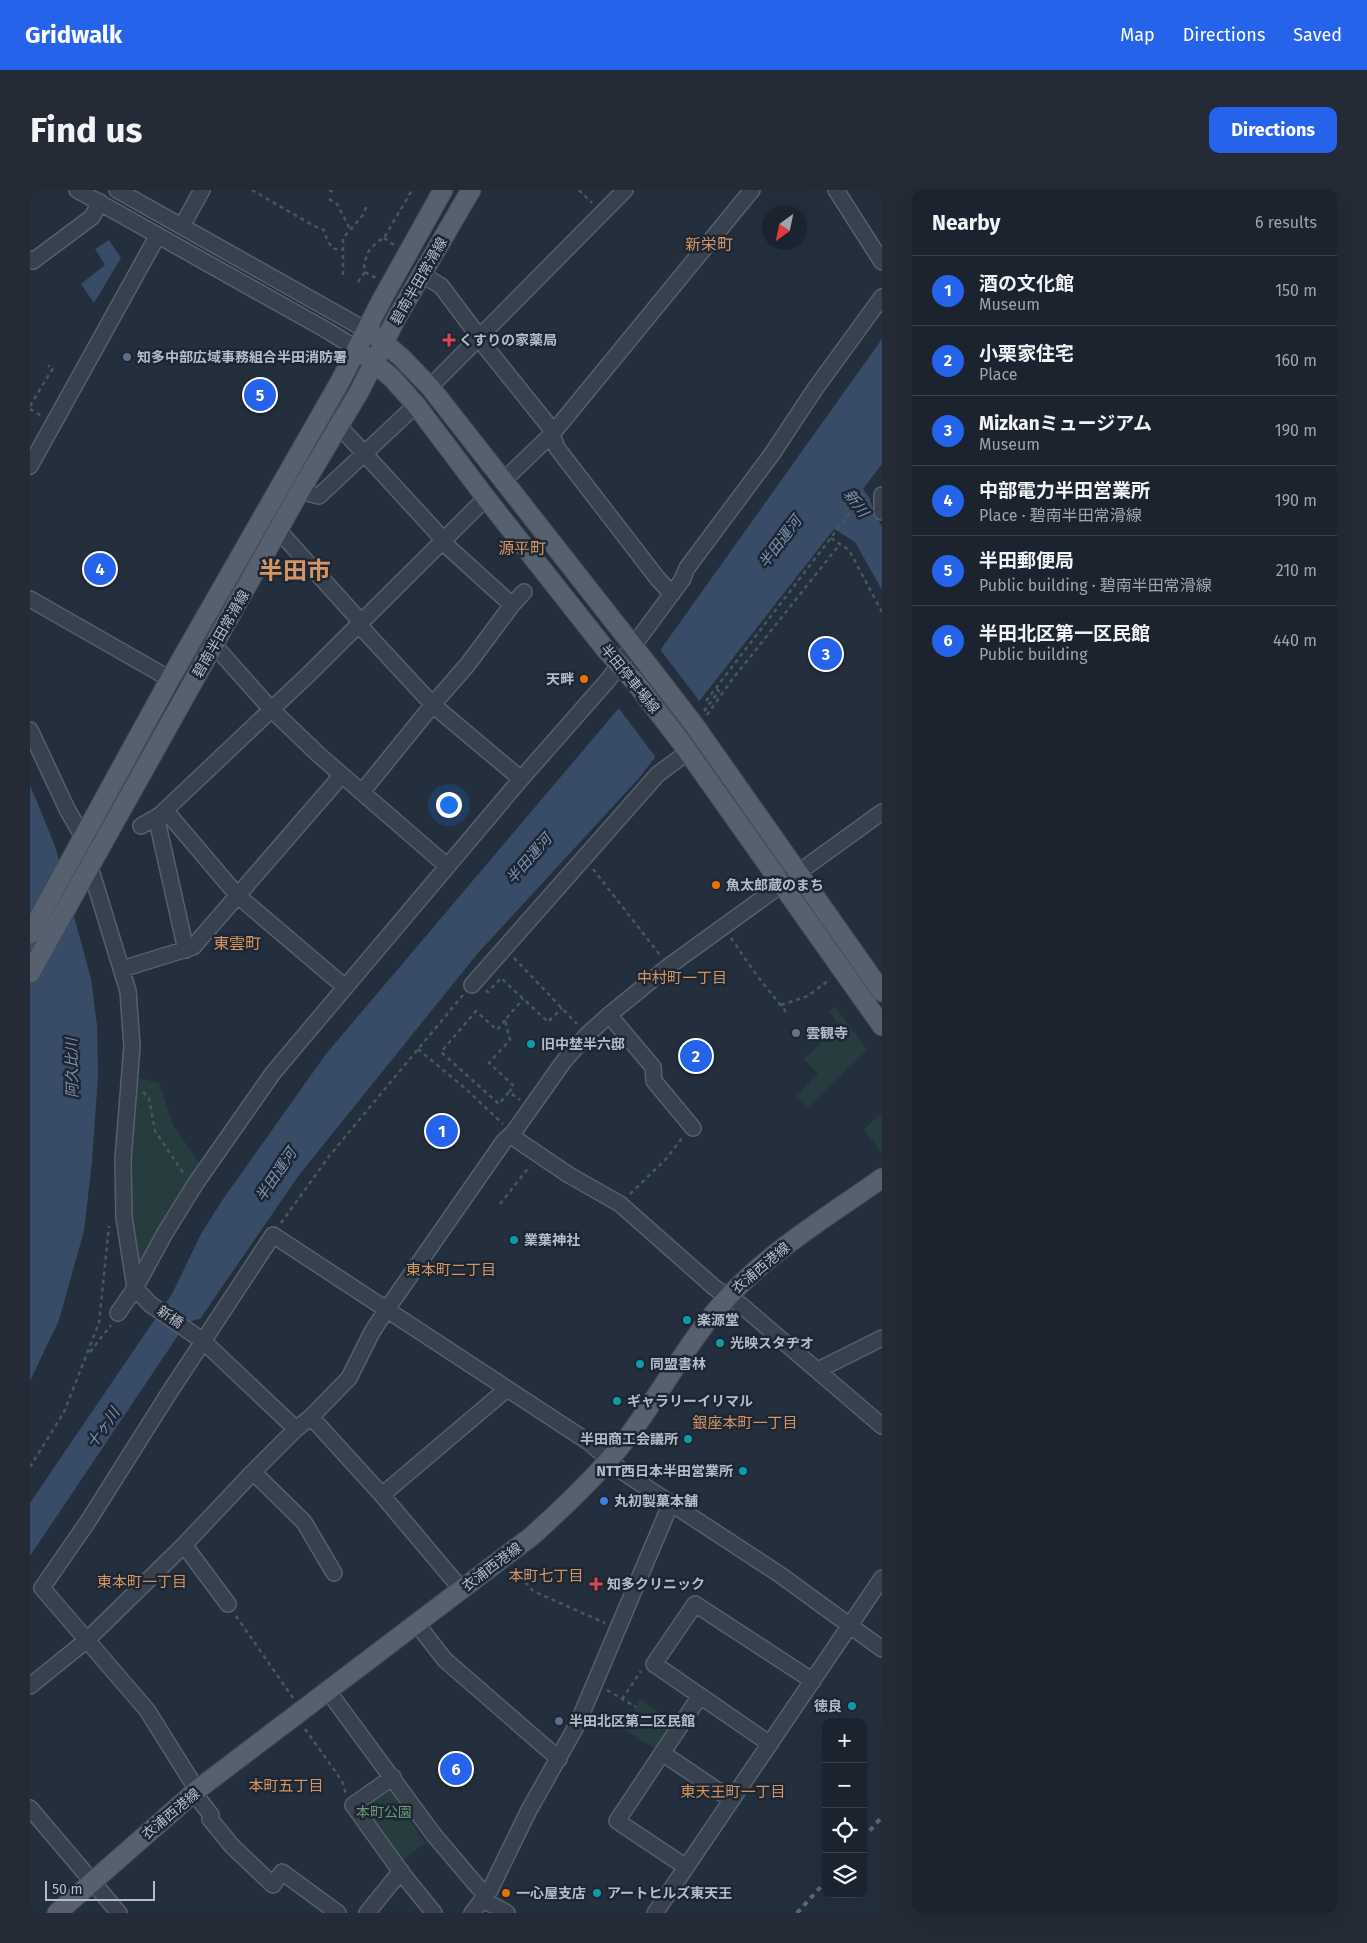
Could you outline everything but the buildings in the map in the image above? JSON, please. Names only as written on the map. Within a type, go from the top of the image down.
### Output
[{"type":"main road","name":"碧南半田常滑線","points":[[30,934],[170,679],[357,349],[443,190]]},
{"type":"main road","name":"碧南半田常滑線","points":[[30,973],[300,491],[340,426],[421,274],[471,190]]},
{"type":"main road","name":"半田停車場線","points":[[366,330],[385,342],[430,387],[648,665],[702,718],[798,872],[882,992]]},
{"type":"main road","name":"半田停車場線","points":[[357,349],[375,362],[416,405],[486,498],[606,650],[635,682],[684,747],[882,1026]]},
{"type":"main road","name":"衣浦西港線","points":[[57,1913],[196,1792],[532,1536],[575,1496],[628,1437],[728,1296],[752,1273],[780,1251],[882,1178]]},
{"type":"street","points":[[78,190],[357,349]]},
{"type":"street","points":[[117,190],[366,330]]},
{"type":"street","points":[[182,226],[202,190]]},
{"type":"street","points":[[430,387],[625,190]]},
{"type":"street","points":[[504,480],[552,434],[752,190]]},
{"type":"street","points":[[836,190],[882,262]]},
{"type":"street","points":[[30,259],[33,261],[92,217],[100,202]]},
{"type":"street","points":[[30,466],[158,235]]},
{"type":"street","points":[[421,274],[441,286],[549,426],[557,448],[632,546],[672,594]]},
{"type":"street","points":[[118,1312],[135,1288],[165,1232],[196,1182],[273,1073],[521,779],[608,680],[672,594],[682,580],[687,568],[772,454],[815,390],[882,297]]},
{"type":"street","points":[[300,491],[319,496],[366,454],[416,405]]},
{"type":"street","points":[[340,426],[443,541],[512,605]]},
{"type":"street","points":[[882,495],[882,512]]},
{"type":"street","points":[[141,826],[163,813],[360,624],[486,498]]},
{"type":"street","points":[[279,531],[432,705],[521,779]]},
{"type":"street","points":[[362,792],[432,705],[468,664],[524,592]]},
{"type":"street","points":[[30,599],[170,679]]},
{"type":"street","points":[[214,645],[271,709],[342,775],[447,866]]},
{"type":"street","points":[[30,730],[67,809],[83,837]]},
{"type":"street","points":[[473,983],[684,747]]},
{"type":"street","points":[[122,969],[193,947],[342,775]]},
{"type":"street","points":[[30,1686],[87,1640],[349,1378],[372,1332],[445,1224],[564,1061],[587,1035],[669,966],[882,812]]},
{"type":"street","points":[[163,813],[238,896],[345,987]]},
{"type":"street","points":[[163,813],[158,825],[186,950]]},
{"type":"street","points":[[90,867],[128,991],[132,1046],[124,1160],[124,1217],[135,1288]]},
{"type":"street","points":[[609,1015],[653,1067],[654,1081],[693,1128]]},
{"type":"street","points":[[512,1134],[569,1175],[620,1204],[715,1288],[728,1296],[818,1370],[882,1426]]},
{"type":"street","points":[[338,1913],[282,1872],[273,1885],[232,1846],[210,1820],[212,1815],[147,1710],[42,1588],[87,1523],[273,1235],[590,1444],[623,1472],[780,1574],[882,1649]]},
{"type":"street","name":"新橋","points":[[135,1288],[150,1304],[190,1330],[203,1341],[296,1429]]},
{"type":"street","points":[[818,1370],[882,1338]]},
{"type":"street","points":[[382,1495],[507,1388]]},
{"type":"street","points":[[311,1417],[382,1495],[462,1590]]},
{"type":"street","points":[[253,1472],[304,1522],[334,1573]]},
{"type":"street","points":[[472,1913],[484,1897],[529,1810],[577,1725],[671,1503]]},
{"type":"street","points":[[184,1545],[228,1604]]},
{"type":"street","points":[[655,1913],[882,1578]]},
{"type":"street","points":[[770,1744],[654,1664],[695,1604],[813,1681]]},
{"type":"street","points":[[417,1624],[445,1660],[559,1759]]},
{"type":"street","points":[[328,1691],[434,1835],[478,1887],[484,1897],[507,1913]]},
{"type":"street","points":[[686,1868],[617,1822],[700,1696]]},
{"type":"street","points":[[662,1753],[732,1800]]},
{"type":"street","points":[[392,1777],[353,1805],[434,1913]]},
{"type":"street","points":[[30,1808],[119,1913]]},
{"type":"street","points":[[367,1913],[402,1872]]},
{"type":"path","points":[[252,190],[324,230],[327,240],[333,249],[343,249]]},
{"type":"path","points":[[329,190],[334,192]]},
{"type":"path","points":[[358,282],[365,272],[364,264],[368,252],[377,242],[384,238],[412,190]]},
{"type":"path","points":[[579,190],[602,213]]},
{"type":"path","points":[[329,199],[338,204],[350,229]]},
{"type":"path","points":[[344,274],[343,238],[363,215],[367,205]]},
{"type":"path","points":[[384,238],[394,245]]},
{"type":"path","points":[[365,272],[376,278]]},
{"type":"path","points":[[42,416],[30,408],[53,368],[48,366]]},
{"type":"path","points":[[706,702],[866,492]]},
{"type":"path","points":[[830,538],[849,550],[882,612]]},
{"type":"path","points":[[702,718],[840,544]]},
{"type":"path","points":[[702,718],[719,691],[715,688]]},
{"type":"path","points":[[584,858],[669,966]]},
{"type":"path","points":[[723,926],[758,977],[787,1012]]},
{"type":"path","points":[[504,948],[587,1035]]},
{"type":"path","points":[[273,1235],[330,1155],[473,983],[488,992],[501,978],[548,1022],[562,1008]]},
{"type":"path","points":[[781,1005],[808,996],[829,980]]},
{"type":"path","points":[[506,1020],[510,1040],[489,1063],[514,1086],[499,1104],[441,1052],[476,1011],[497,1030],[524,999]]},
{"type":"path","points":[[418,1049],[466,1089],[512,1134]]},
{"type":"path","points":[[129,1092],[142,1092],[149,1098],[155,1131],[186,1176],[196,1182]]},
{"type":"path","points":[[509,1092],[530,1109]]},
{"type":"path","points":[[620,1204],[667,1158],[680,1140],[693,1128]]},
{"type":"path","points":[[500,1204],[539,1155]]},
{"type":"path","points":[[30,1467],[64,1412],[99,1323],[110,1223]]},
{"type":"path","points":[[87,1355],[110,1327],[118,1312]]},
{"type":"path","points":[[504,1558],[533,1591],[618,1628]]},
{"type":"path","points":[[228,1604],[342,1781],[347,1797],[353,1805]]},
{"type":"path","points":[[622,1699],[645,1666],[654,1664]]},
{"type":"path","points":[[595,1683],[636,1707]]},
{"type":"green space","points":[[835,1006],[867,1050],[808,1107],[797,1096],[818,1074],[804,1059],[839,1026],[829,1011]]},
{"type":"green space","points":[[133,1077],[159,1083],[173,1125],[201,1165],[143,1260],[138,1260],[130,1219],[128,1159]]},
{"type":"green space","points":[[882,1113],[882,1153],[864,1129]]},
{"type":"green space","points":[[640,1699],[674,1722],[656,1749],[625,1730]]},
{"type":"green space","name":"本町公園","points":[[388,1787],[425,1843],[400,1863],[360,1808]]},
{"type":"water","points":[[109,240],[121,258],[94,303],[81,284],[105,265],[95,249]]},
{"type":"water","points":[[882,339],[882,464],[863,489],[870,499],[882,527],[882,590],[855,542],[834,529],[639,778],[478,953],[299,1175],[200,1319],[193,1320],[179,1334],[30,1556],[30,1503],[172,1294],[201,1234],[221,1202],[326,1054],[619,708]]},
{"type":"water","name":"阿久比川","points":[[30,785],[55,846],[91,979],[97,1025],[98,1076],[92,1162],[84,1231],[59,1320],[30,1381]]},
{"type":"pier","points":[[659,648],[701,703],[657,759],[617,706]]},
{"type":"railway","points":[[867,1834],[882,1817]]},
{"type":"railway","points":[[797,1913],[822,1885]]},
{"type":"place","name":"くすりの家薬局","points":[[449,340]]},
{"type":"place","name":"知多中部広域事務組合半田消防署","points":[[127,357]]},
{"type":"place","name":"半田郵便局","points":[[260,395]]},
{"type":"place","name":"中部電力半田営業所","points":[[100,569]]},
{"type":"place","name":"Mizkanミュージアム","points":[[826,654]]},
{"type":"place","name":"天畔","points":[[584,679]]},
{"type":"place","name":"魚太郎蔵のまち","points":[[716,885]]},
{"type":"place","name":"雲観寺","points":[[796,1033]]},
{"type":"place","name":"旧中埜半六邸","points":[[531,1044]]},
{"type":"place","name":"小栗家住宅","points":[[696,1056]]},
{"type":"place","name":"酒の文化館","points":[[442,1131]]},
{"type":"place","name":"業葉神社","points":[[514,1240]]},
{"type":"place","name":"楽源堂","points":[[687,1320]]},
{"type":"place","name":"光映スタヂオ","points":[[720,1343]]},
{"type":"place","name":"同盟書林","points":[[640,1364]]},
{"type":"place","name":"ギャラリーイリマル","points":[[617,1401]]},
{"type":"place","name":"半田商工会議所","points":[[688,1439]]},
{"type":"place","name":"NTT西日本半田営業所","points":[[743,1471]]},
{"type":"place","name":"丸初製菓本舗","points":[[604,1501]]},
{"type":"place","name":"知多クリニック","points":[[596,1584]]},
{"type":"place","name":"徳良","points":[[852,1706]]},
{"type":"place","name":"半田北区第二区民館","points":[[559,1721]]},
{"type":"place","name":"半田北区第一区民館","points":[[456,1769]]},
{"type":"place","name":"一心屋支店","points":[[506,1893]]},
{"type":"place","name":"アートヒルズ東天王","points":[[597,1893]]},
{"type":"district","name":"新栄町","points":[[709,244]]},
{"type":"district","name":"源平町","points":[[522,548]]},
{"type":"district","name":"半田市","points":[[295,571]]},
{"type":"district","name":"東雲町","points":[[237,943]]},
{"type":"district","name":"中村町一丁目","points":[[682,978]]},
{"type":"district","name":"東本町二丁目","points":[[451,1270]]},
{"type":"district","name":"銀座本町一丁目","points":[[745,1423]]},
{"type":"district","name":"本町七丁目","points":[[546,1576]]},
{"type":"district","name":"東本町一丁目","points":[[142,1582]]},
{"type":"district","name":"本町五丁目","points":[[286,1786]]},
{"type":"district","name":"東天王町一丁目","points":[[733,1792]]},
{"type":"water label","name":"新川","points":[[856,503]]},
{"type":"water label","name":"半田運河","points":[[780,542]]},
{"type":"water label","name":"半田運河","points":[[529,859]]},
{"type":"water label","name":"半田運河","points":[[276,1175]]},
{"type":"water label","name":"十ヶ川","points":[[103,1428]]}]
